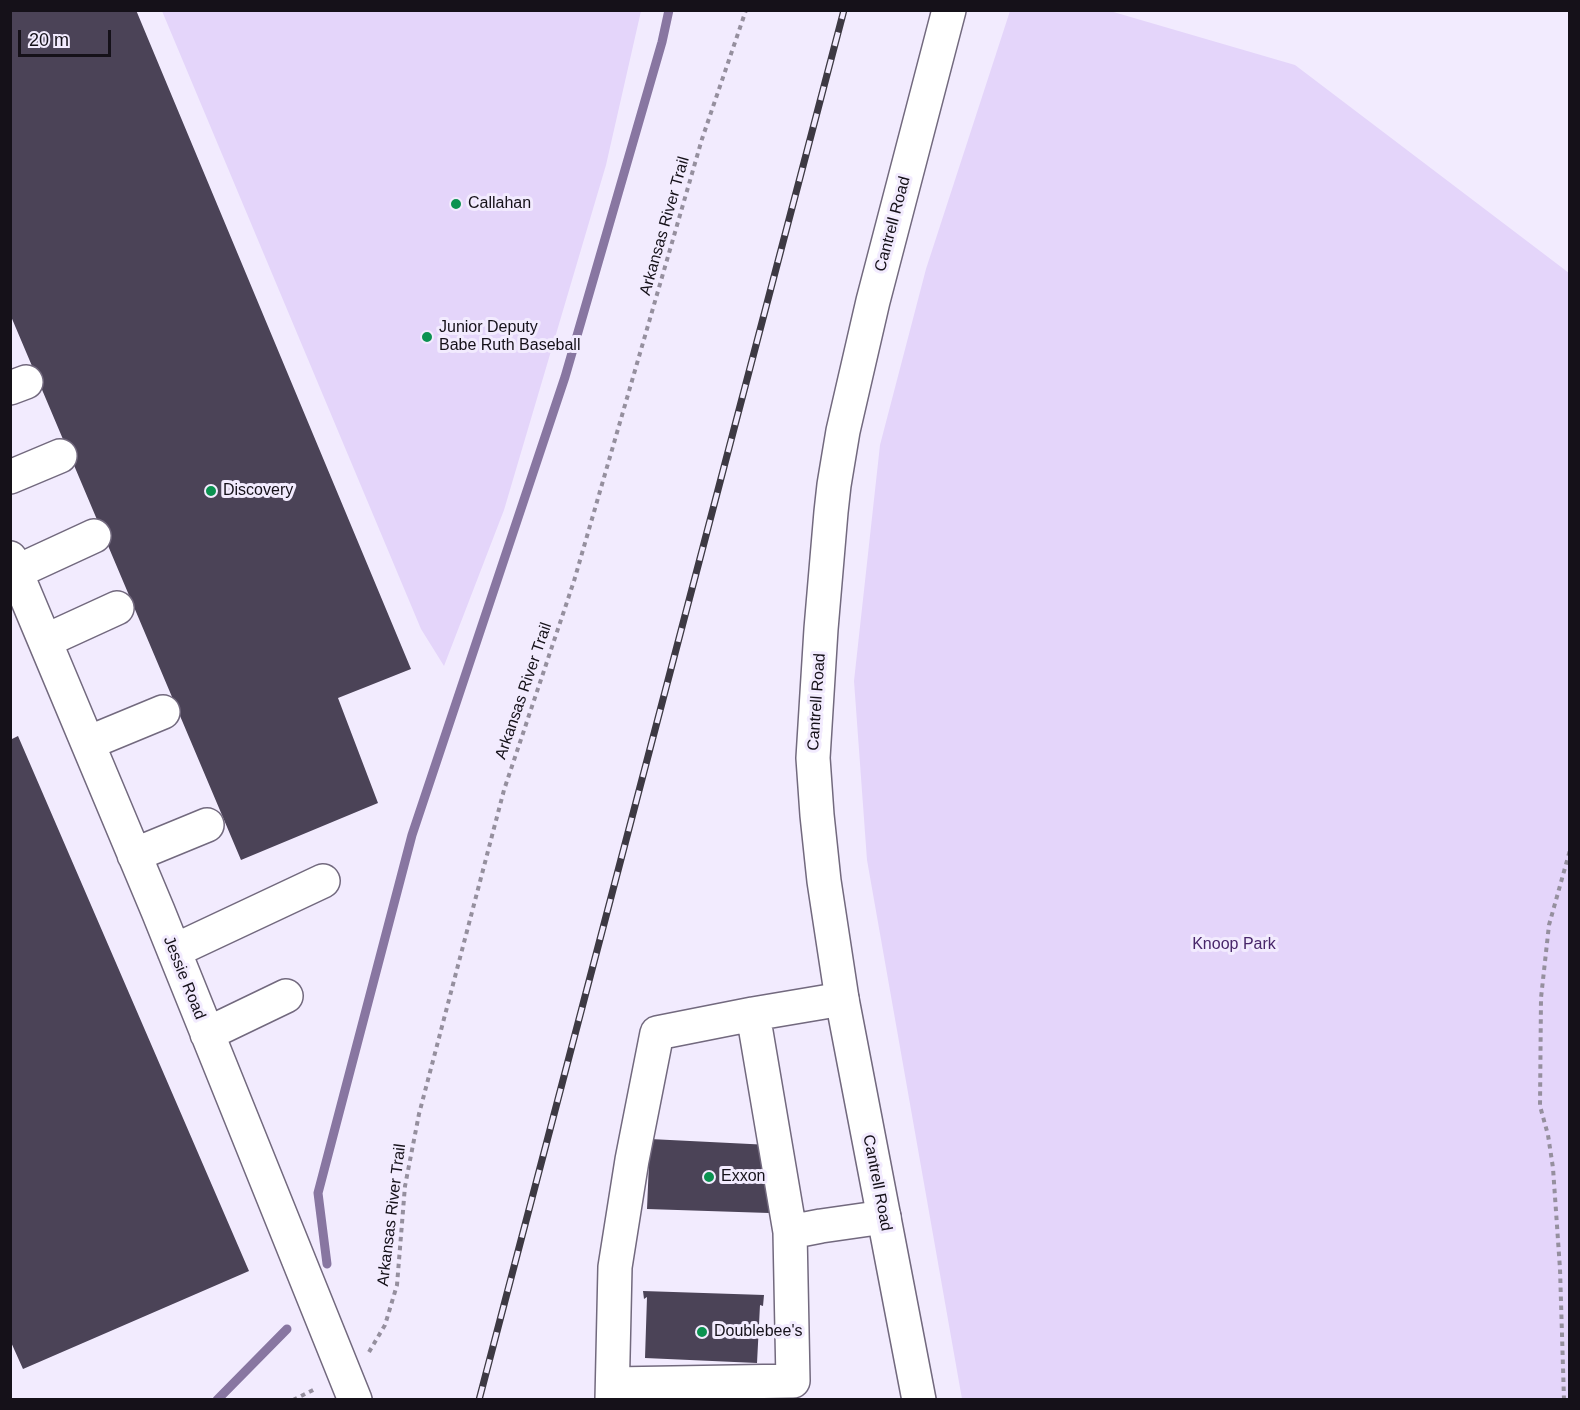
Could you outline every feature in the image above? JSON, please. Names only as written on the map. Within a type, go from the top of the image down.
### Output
[{"type":"main road","name":"Cantrell Road","points":[[919,1400],[842,999],[824,881],[813,758],[821,629],[834,485],[843,431],[873,300],[949,10]]},
{"type":"main road","points":[[10,477],[60,456]]},
{"type":"main road","points":[[13,565],[94,536]]},
{"type":"main road","name":"Jessie Road","points":[[13,565],[174,951],[350,1387]]},
{"type":"main road","points":[[45,640],[117,608]]},
{"type":"main road","points":[[88,743],[163,712]]},
{"type":"main road","points":[[134,855],[207,825]]},
{"type":"main road","points":[[174,951],[323,882]]},
{"type":"main road","points":[[207,1034],[286,996]]},
{"type":"main road","points":[[753,1014],[790,1232],[793,1381],[612,1392],[615,1267],[632,1160],[657,1032],[753,1014],[842,999]]},
{"type":"main road","points":[[790,1232],[884,1217]]},
{"type":"path","name":"Arkansas River Trail","points":[[350,1387],[385,1325],[397,1285],[405,1186],[419,1114],[504,790],[574,581],[702,139],[746,10]]},
{"type":"path","points":[[1564,1400],[1560,1269],[1553,1168],[1548,1135],[1540,1106],[1541,999],[1549,925],[1569,850]]},
{"type":"green space","name":"Junior Deputy Babe Ruth Baseball","points":[[162,11],[641,11],[606,165],[504,510],[444,666],[421,629]]},
{"type":"green space","name":"Knoop Park","points":[[1010,11],[1110,11],[1295,65],[1569,273],[1569,1399],[962,1399],[867,860],[854,681],[880,445],[926,269]]},
{"type":"building","name":"Discovery","points":[[10,10],[136,10],[411,669],[338,698],[378,803],[241,860],[10,314]]},
{"type":"building","points":[[18,736],[249,1271],[23,1369],[10,1340],[10,740]]},
{"type":"building","name":"Exxon","points":[[650,1139],[770,1145],[769,1213],[647,1209]]},
{"type":"building","name":"Doublebee's","points":[[643,1291],[764,1295],[763,1306],[760,1305],[757,1363],[645,1358],[647,1297],[644,1299]]},
{"type":"waterway","points":[[327,1264],[318,1193],[412,835],[565,377],[662,42],[669,10]]},
{"type":"waterway","points":[[217,1400],[287,1329]]},
{"type":"railway","points":[[479,1400],[844,10]]},
{"type":"place","name":"Callahan","points":[[456,204]]},
{"type":"place","name":"Junior Deputy Babe Ruth Baseball","points":[[427,337]]},
{"type":"place","name":"Discovery","points":[[211,491]]},
{"type":"place","name":"Exxon","points":[[709,1177]]},
{"type":"place","name":"Doublebee's","points":[[702,1332]]}]
